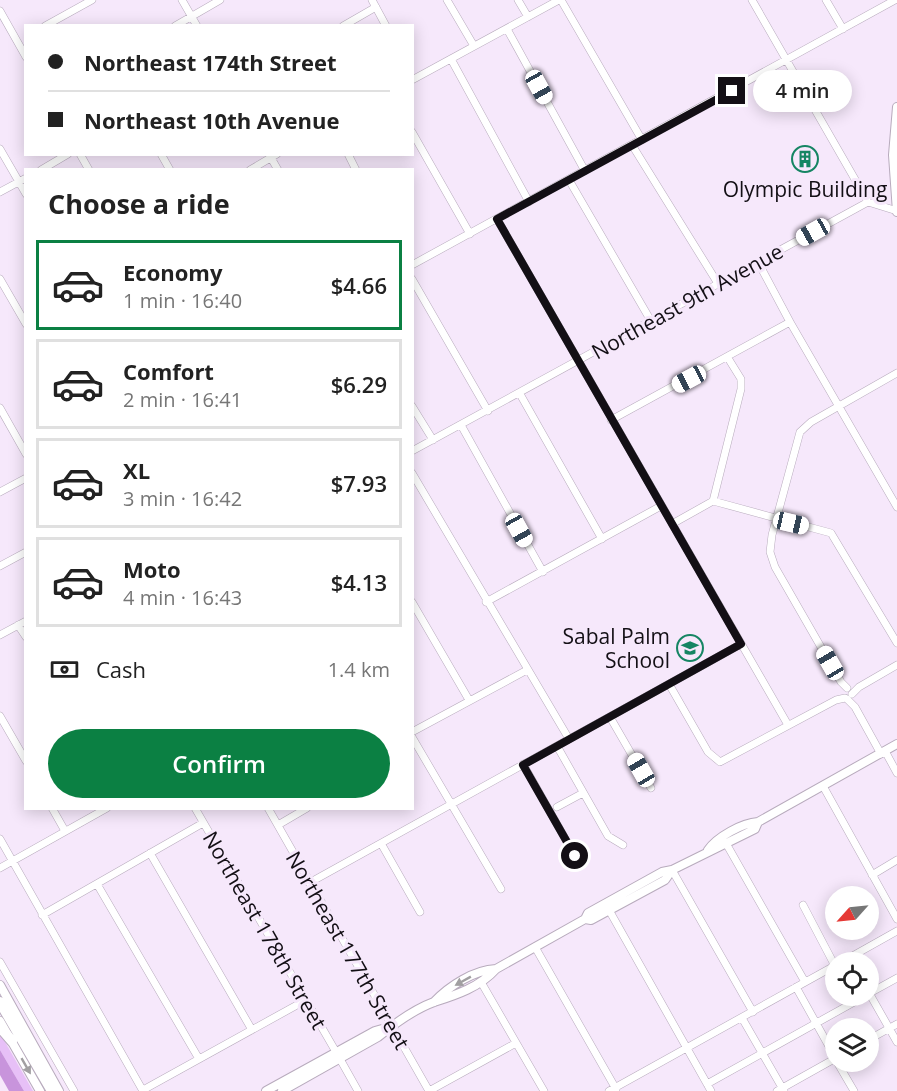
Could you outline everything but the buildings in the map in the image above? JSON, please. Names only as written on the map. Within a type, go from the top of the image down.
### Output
[{"type":"highway","points":[[0,1002],[52,1091]]},
{"type":"highway","points":[[0,1028],[12,1041]]},
{"type":"main road","points":[[897,107],[893,155],[897,211]]},
{"type":"main road","points":[[708,850],[713,842],[750,822],[758,822],[897,744]]},
{"type":"main road","points":[[282,1091],[375,1031],[392,1026],[434,1002],[448,999],[481,982],[496,969],[585,919],[588,913],[605,903],[662,872],[672,870],[708,850],[726,845],[755,829],[758,822]]},
{"type":"main road","points":[[585,919],[591,920],[665,880],[672,870]]},
{"type":"main road","points":[[434,1002],[443,992],[483,970],[496,969]]},
{"type":"main road","points":[[0,986],[59,1091]]},
{"type":"main road","points":[[0,1021],[40,1091]]},
{"type":"main road","points":[[266,1091],[338,1056]]},
{"type":"street","points":[[48,24],[77,3],[92,0]]},
{"type":"street","points":[[182,0],[196,24]]},
{"type":"street","points":[[178,24],[220,0]]},
{"type":"street","points":[[372,0],[385,24]]},
{"type":"street","points":[[447,0],[474,46]]},
{"type":"street","points":[[518,0],[528,17]]},
{"type":"street","points":[[414,76],[451,59],[560,0],[642,140]]},
{"type":"street","points":[[752,0],[868,202],[897,211]]},
{"type":"street","points":[[826,0],[843,29]]},
{"type":"street","points":[[414,264],[895,0]]},
{"type":"street","points":[[346,24],[376,7]]},
{"type":"street","points":[[0,11],[24,54]]},
{"type":"street","points":[[507,29],[585,171]]},
{"type":"street","points":[[16,41],[24,37]]},
{"type":"street","points":[[451,59],[529,202]]},
{"type":"street","points":[[414,136],[470,234]]},
{"type":"street","points":[[632,145],[717,282]]},
{"type":"street","points":[[0,149],[22,180],[0,192]]},
{"type":"street","points":[[44,168],[65,156]]},
{"type":"street","points":[[253,168],[272,156]]},
{"type":"street","points":[[569,180],[651,321]]},
{"type":"street","name":"Northeast 9th Avenue","points":[[414,450],[520,394],[717,282],[868,202]]},
{"type":"street","points":[[497,219],[788,725]]},
{"type":"street","points":[[758,262],[897,507]]},
{"type":"street","points":[[0,279],[24,321]]},
{"type":"street","points":[[414,282],[488,411]]},
{"type":"street","points":[[611,420],[728,358],[790,322]]},
{"type":"street","points":[[713,501],[741,389],[741,379],[728,358]]},
{"type":"street","points":[[897,373],[811,422],[800,432],[776,519],[770,552],[775,567],[855,707],[897,773]]},
{"type":"street","points":[[520,394],[602,539]]},
{"type":"street","points":[[0,408],[24,450]]},
{"type":"street","points":[[414,409],[433,440]]},
{"type":"street","points":[[461,425],[543,572]]},
{"type":"street","points":[[414,476],[486,602],[569,739]]},
{"type":"street","points":[[0,492],[24,479]]},
{"type":"street","points":[[672,524],[713,501],[831,533],[838,539],[897,643]]},
{"type":"street","points":[[486,602],[661,506]]},
{"type":"street","points":[[0,566],[24,553]]},
{"type":"street","points":[[414,605],[469,700]]},
{"type":"street","points":[[0,635],[22,623]]},
{"type":"street","points":[[309,883],[382,845],[741,644]]},
{"type":"street","points":[[669,684],[708,752],[717,761],[724,762],[897,665]]},
{"type":"street","points":[[414,731],[527,670]]},
{"type":"street","points":[[0,716],[24,758]]},
{"type":"street","points":[[610,717],[651,788]]},
{"type":"street","points":[[557,746],[608,836],[623,845]]},
{"type":"street","points":[[415,748],[452,804],[501,889]]},
{"type":"street","points":[[523,765],[575,856]]},
{"type":"street","points":[[823,786],[897,919]]},
{"type":"street","points":[[557,807],[583,793]]},
{"type":"street","points":[[53,810],[65,831]]},
{"type":"street","points":[[0,868],[103,810]]},
{"type":"street","name":"Northeast 178th Street","points":[[196,810],[358,1091]]},
{"type":"street","name":"Northeast 177th Street","points":[[269,810],[429,1091]]},
{"type":"street","points":[[278,825],[304,810]]},
{"type":"street","points":[[42,915],[203,823]]},
{"type":"street","points":[[0,839],[143,1091],[306,1000]]},
{"type":"street","points":[[382,845],[420,912]]},
{"type":"street","points":[[726,845],[805,982]]},
{"type":"street","points":[[150,854],[252,1030]]},
{"type":"street","points":[[872,875],[897,860]]},
{"type":"street","points":[[672,870],[753,1012]]},
{"type":"street","points":[[97,884],[199,1059]]},
{"type":"street","points":[[803,905],[828,952]]},
{"type":"street","points":[[609,910],[711,1091]]},
{"type":"street","points":[[863,952],[897,931]]},
{"type":"street","points":[[535,947],[614,1090],[825,971]]},
{"type":"street","points":[[0,962],[74,1091]]},
{"type":"street","points":[[879,988],[897,978]]},
{"type":"street","points":[[481,982],[544,1091]]},
{"type":"street","points":[[796,987],[825,1039]]},
{"type":"street","points":[[707,1084],[846,1006]]},
{"type":"street","points":[[876,1006],[897,1042]]},
{"type":"street","points":[[742,1018],[781,1090],[825,1065]]},
{"type":"street","points":[[879,1034],[897,1024]]},
{"type":"street","points":[[429,1091],[516,1042]]},
{"type":"street","points":[[843,1072],[854,1091]]},
{"type":"shaded area","points":[[0,1033],[33,1091],[24,1091],[0,1050]]},
{"type":"shaded area","points":[[0,1050],[24,1091],[9,1091],[0,1075]]},
{"type":"place","name":"Olympic Building","points":[[805,159]]},
{"type":"place","name":"Sabal Palm School","points":[[690,648]]},
{"type":"route","points":[[575,856],[523,765],[741,644],[497,219],[732,91]]}]
